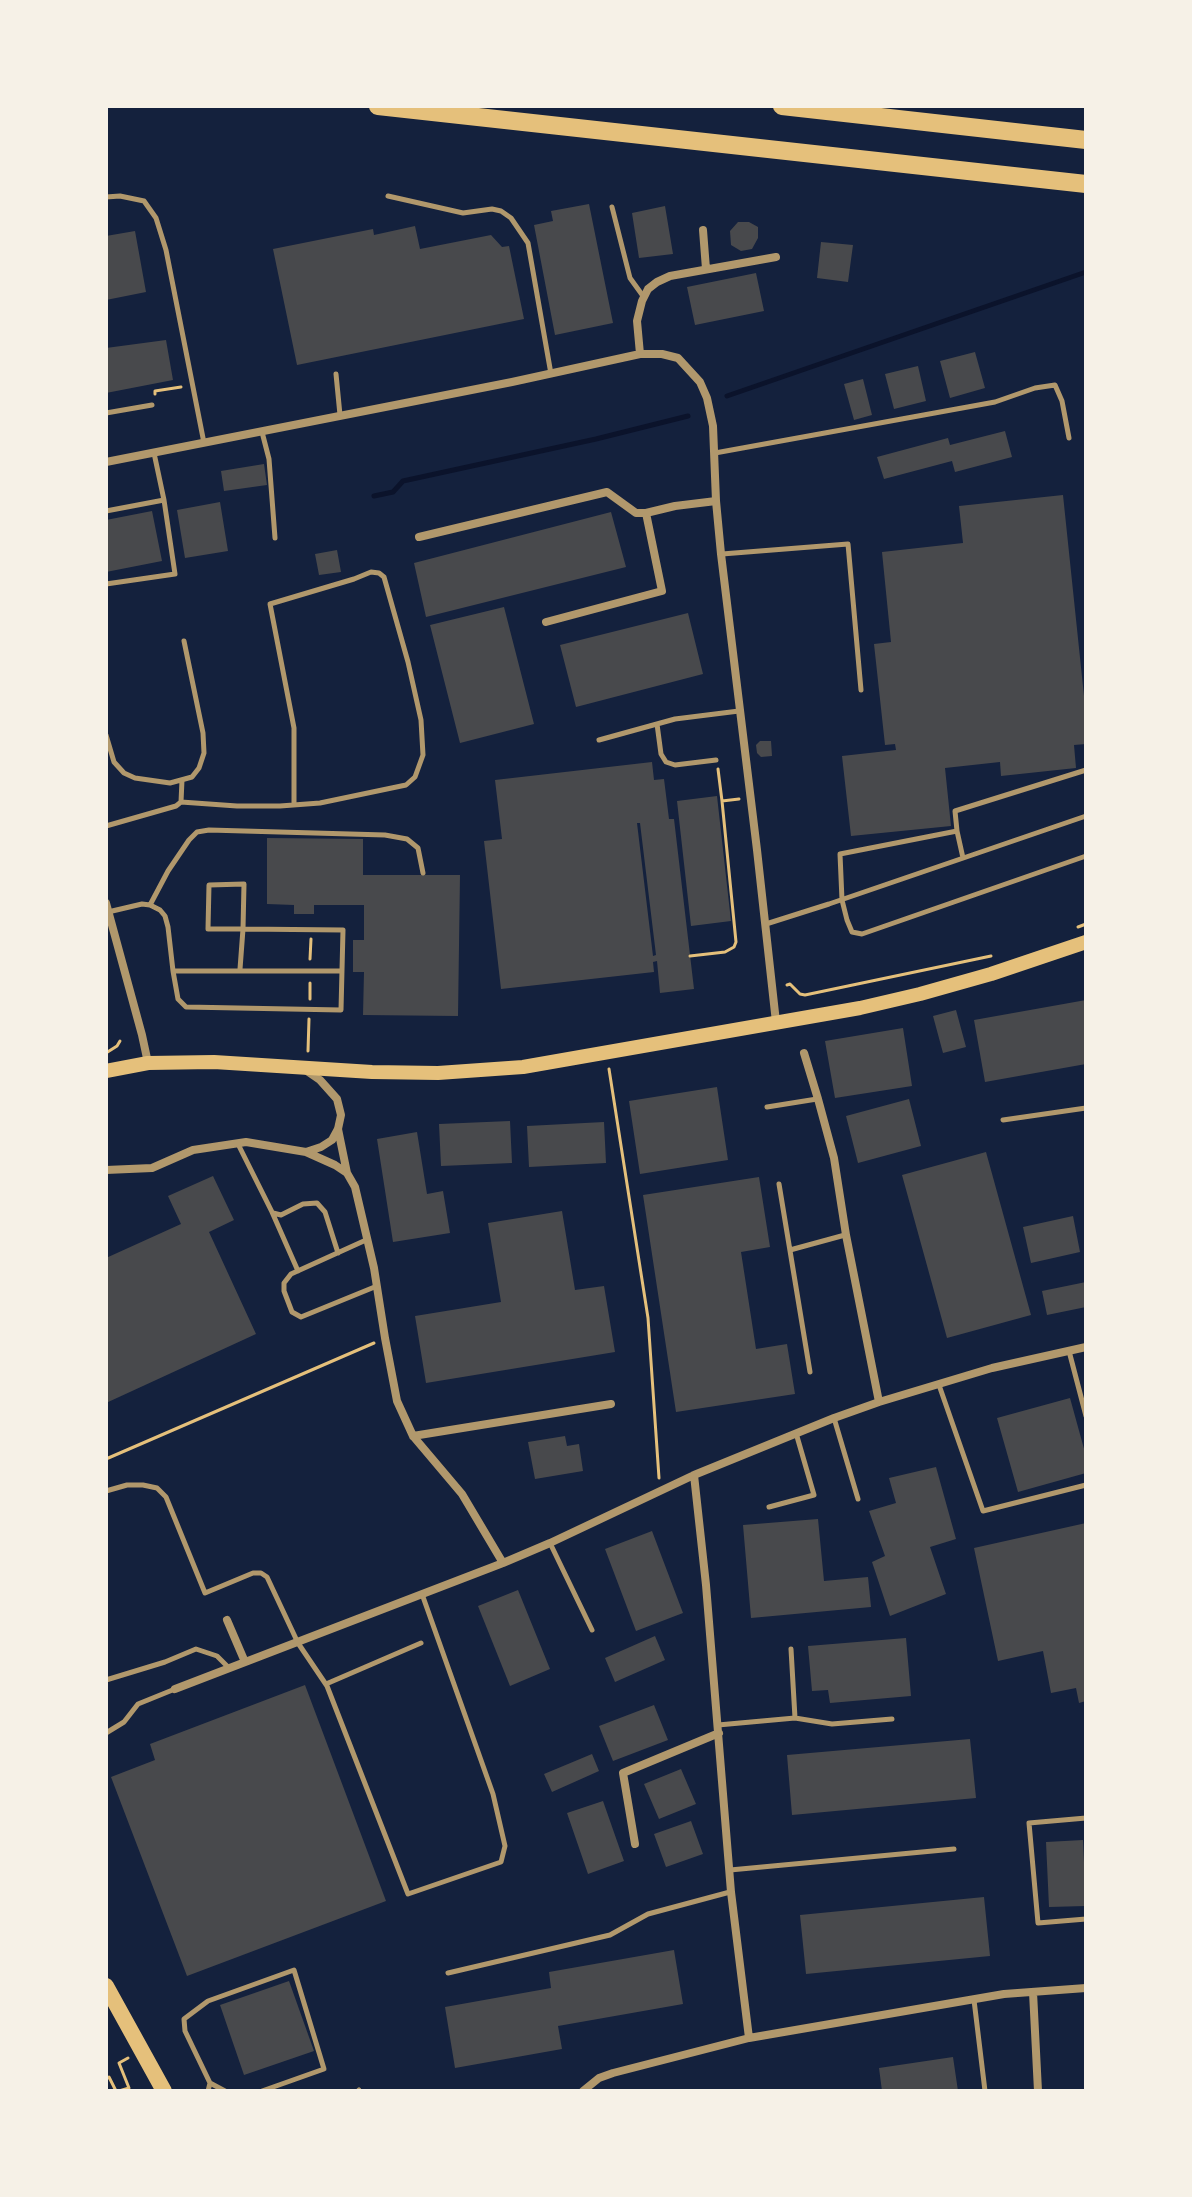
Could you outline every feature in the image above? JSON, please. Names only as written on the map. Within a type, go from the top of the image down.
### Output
[{"type":"highway","points":[[378,106],[1086,184]]},
{"type":"highway","points":[[782,106],[1086,140]]},
{"type":"main road","points":[[106,1071],[148,1063],[214,1062],[304,1069],[438,1073],[523,1067],[838,1012],[920,994],[1086,942]]},
{"type":"main road","points":[[106,1986],[164,2091]]},
{"type":"street","points":[[703,230],[706,269]]},
{"type":"street","points":[[640,354],[637,321],[648,289],[657,282],[670,276],[776,257]]},
{"type":"street","points":[[106,462],[640,354],[678,358],[700,382],[713,426],[721,554],[776,1022]]},
{"type":"street","points":[[419,537],[607,492],[636,513],[716,501]]},
{"type":"street","points":[[546,622],[662,591],[646,513]]},
{"type":"street","points":[[107,908],[148,1063]]},
{"type":"street","points":[[804,1053],[834,1158],[879,1402]]},
{"type":"street","points":[[304,1069],[320,1080],[337,1099],[341,1115],[332,1140],[306,1152]]},
{"type":"street","points":[[338,1129],[347,1173],[355,1187],[367,1239],[397,1401],[413,1436],[462,1494],[503,1563]]},
{"type":"street","points":[[106,1170],[152,1168],[193,1150],[246,1142],[306,1152],[347,1173]]},
{"type":"street","points":[[175,1689],[503,1563],[796,1432],[879,1402],[992,1368],[1086,1347]]},
{"type":"street","points":[[413,1436],[611,1404]]},
{"type":"street","points":[[694,1475],[731,1892],[749,2038]]},
{"type":"street","points":[[227,1620],[245,1662]]},
{"type":"street","points":[[635,1844],[623,1773],[718,1729]]},
{"type":"street","points":[[583,2091],[599,2078],[613,2073],[749,2038],[1004,1994],[1086,1988]]},
{"type":"street","points":[[1033,1992],[1038,2091]]},
{"type":"lane","points":[[106,197],[120,196],[144,201],[156,218],[166,250],[204,443]]},
{"type":"lane","points":[[388,196],[463,213],[492,209],[511,218],[528,243],[551,374]]},
{"type":"lane","points":[[612,207],[630,278],[644,297]]},
{"type":"lane","points":[[336,374],[340,416]]},
{"type":"lane","points":[[714,453],[995,402],[1035,388],[1055,385],[1062,401],[1069,438]]},
{"type":"lane","points":[[106,413],[152,405]]},
{"type":"lane","points":[[262,432],[269,459],[275,538]]},
{"type":"lane","points":[[106,584],[175,574],[154,453]]},
{"type":"lane","points":[[106,511],[164,500]]},
{"type":"lane","points":[[721,554],[848,544],[861,690]]},
{"type":"lane","points":[[106,826],[181,802],[237,806],[294,805],[320,803],[406,785],[415,777],[423,755],[421,720],[384,577],[379,573],[371,572],[270,604],[294,728],[294,805]]},
{"type":"lane","points":[[106,735],[114,762],[124,773],[135,778],[170,783],[192,777],[204,753],[203,733],[184,641]]},
{"type":"lane","points":[[599,740],[675,719],[739,711]]},
{"type":"lane","points":[[657,724],[661,754],[666,762],[675,765],[716,760]]},
{"type":"lane","points":[[963,858],[955,811],[1086,770]]},
{"type":"lane","points":[[181,802],[182,780]]},
{"type":"lane","points":[[766,924],[1086,816]]},
{"type":"lane","points":[[150,905],[189,840],[197,832],[209,830],[385,835],[407,839],[418,848],[423,873]]},
{"type":"lane","points":[[957,831],[840,854],[842,900],[852,932],[862,934],[1086,856]]},
{"type":"lane","points":[[107,908],[150,905],[165,916],[178,999],[186,1007],[341,1010],[343,930],[243,929],[208,929],[209,885],[244,884],[243,929],[240,969]]},
{"type":"lane","points":[[173,971],[342,971]]},
{"type":"lane","points":[[767,1107],[818,1099]]},
{"type":"lane","points":[[1003,1120],[1086,1108]]},
{"type":"lane","points":[[238,1144],[298,1271]]},
{"type":"lane","points":[[779,1184],[810,1372]]},
{"type":"lane","points":[[272,1212],[281,1215],[303,1204],[317,1203],[325,1212],[338,1253]]},
{"type":"lane","points":[[790,1250],[846,1235]]},
{"type":"lane","points":[[367,1239],[286,1278],[284,1291],[292,1312],[301,1317],[377,1286]]},
{"type":"lane","points":[[1069,1351],[1086,1416]]},
{"type":"lane","points":[[938,1384],[983,1511],[1086,1485]]},
{"type":"lane","points":[[834,1418],[858,1499]]},
{"type":"lane","points":[[769,1507],[814,1495],[796,1432]]},
{"type":"lane","points":[[106,1491],[127,1485],[143,1485],[157,1488],[166,1497],[205,1593],[253,1573],[263,1574],[298,1643],[326,1684],[408,1894],[501,1862],[505,1846],[493,1794],[422,1594]]},
{"type":"lane","points":[[550,1543],[592,1630]]},
{"type":"lane","points":[[326,1684],[421,1643]]},
{"type":"lane","points":[[106,1680],[196,1649],[217,1656],[229,1668]]},
{"type":"lane","points":[[791,1649],[795,1718]]},
{"type":"lane","points":[[106,1733],[124,1722],[138,1704],[175,1689]]},
{"type":"lane","points":[[718,1729],[795,1718],[832,1724],[892,1719]]},
{"type":"lane","points":[[1086,1818],[1029,1823],[1038,1923],[1086,1919]]},
{"type":"lane","points":[[730,1870],[954,1849]]},
{"type":"lane","points":[[448,1973],[610,1935],[648,1914],[731,1892]]},
{"type":"lane","points":[[225,2091],[210,2083],[185,2031],[184,2019],[208,2001],[294,1970],[324,2069],[262,2091]]},
{"type":"lane","points":[[974,1999],[985,2091]]},
{"type":"lane","points":[[208,2091],[210,2083]]},
{"type":"path","points":[[152,405],[155,391],[193,385]]},
{"type":"path","points":[[690,956],[725,952],[736,942],[716,760]]},
{"type":"path","points":[[722,801],[751,797]]},
{"type":"path","points":[[1075,928],[1086,924]]},
{"type":"path","points":[[787,985],[805,995],[1001,954]]},
{"type":"path","points":[[308,1053],[309,1018]]},
{"type":"path","points":[[106,1053],[120,1041]]},
{"type":"path","points":[[608,1053],[648,1318],[661,1492]]},
{"type":"path","points":[[106,1459],[385,1338]]},
{"type":"path","points":[[106,2079],[109,2077],[117,2091],[129,2088],[119,2063],[127,2058]]},
{"type":"building","points":[[589,204],[613,323],[555,335],[534,225],[553,221],[551,211]]},
{"type":"building","points":[[665,206],[673,254],[639,258],[632,213]]},
{"type":"building","points":[[738,222],[749,222],[758,227],[758,238],[752,249],[741,251],[731,245],[730,231]]},
{"type":"building","points":[[415,226],[420,249],[491,235],[502,247],[509,246],[524,319],[297,365],[273,249],[373,229],[374,235]]},
{"type":"building","points":[[135,231],[146,292],[106,300],[106,236]]},
{"type":"building","points":[[821,242],[853,245],[848,282],[817,278]]},
{"type":"building","points":[[756,273],[764,311],[695,325],[687,287]]},
{"type":"building","points":[[166,340],[173,380],[106,393],[106,348]]},
{"type":"building","points":[[975,352],[985,388],[950,398],[940,361]]},
{"type":"building","points":[[918,366],[926,401],[894,409],[885,374]]},
{"type":"building","points":[[863,379],[872,415],[854,420],[844,384]]},
{"type":"building","points":[[1005,431],[1012,457],[955,472],[952,461],[884,479],[877,457],[948,438],[950,445]]},
{"type":"building","points":[[264,464],[267,485],[224,491],[221,471]]},
{"type":"building","points":[[1063,495],[1086,715],[1086,744],[1074,745],[1076,768],[1001,776],[1000,762],[945,768],[951,826],[851,836],[842,756],[896,750],[895,744],[885,745],[874,644],[891,642],[882,552],[963,543],[959,506]]},
{"type":"building","points":[[220,502],[228,551],[185,558],[177,510]]},
{"type":"building","points":[[152,511],[162,561],[106,572],[106,520]]},
{"type":"building","points":[[611,512],[626,567],[426,617],[414,563]]},
{"type":"building","points":[[337,550],[341,572],[319,575],[315,554]]},
{"type":"building","points":[[504,607],[534,724],[460,743],[430,625]]},
{"type":"building","points":[[688,613],[703,674],[576,707],[560,645]]},
{"type":"building","points":[[760,741],[771,741],[772,756],[761,757],[757,753],[756,745]]},
{"type":"building","points":[[652,762],[654,780],[664,779],[669,819],[674,819],[694,989],[660,993],[657,961],[653,962],[654,972],[501,989],[484,841],[502,839],[495,780]],"holes":[[[637,823],[640,823],[656,955],[653,956]]]},
{"type":"building","points":[[717,796],[731,921],[691,926],[677,801]]},
{"type":"building","points":[[267,838],[363,839],[363,875],[460,875],[458,1016],[363,1015],[364,972],[353,972],[353,940],[364,940],[364,905],[314,905],[314,914],[294,914],[294,905],[267,904]]},
{"type":"building","points":[[1086,1000],[1086,1064],[985,1082],[974,1020]]},
{"type":"building","points":[[956,1010],[966,1047],[943,1053],[933,1016]]},
{"type":"building","points":[[903,1028],[912,1086],[835,1098],[825,1041]]},
{"type":"building","points":[[717,1087],[728,1160],[640,1174],[629,1101]]},
{"type":"building","points":[[909,1099],[921,1146],[858,1163],[846,1116]]},
{"type":"building","points":[[510,1121],[512,1163],[441,1166],[439,1124]]},
{"type":"building","points":[[604,1122],[606,1163],[529,1167],[527,1126]]},
{"type":"building","points":[[417,1132],[427,1194],[443,1191],[450,1233],[393,1242],[377,1139]]},
{"type":"building","points":[[986,1152],[1031,1315],[947,1338],[902,1175]]},
{"type":"building","points":[[213,1176],[234,1220],[209,1232],[256,1334],[106,1403],[106,1258],[181,1224],[168,1196]]},
{"type":"building","points":[[759,1177],[770,1247],[741,1252],[756,1349],[787,1344],[795,1394],[676,1412],[643,1195]]},
{"type":"building","points":[[562,1211],[575,1290],[604,1286],[615,1352],[426,1383],[415,1316],[501,1302],[488,1223]]},
{"type":"building","points":[[1073,1216],[1080,1252],[1031,1263],[1023,1227]]},
{"type":"building","points":[[1086,1282],[1086,1307],[1047,1315],[1042,1291]]},
{"type":"building","points":[[1070,1398],[1086,1456],[1086,1473],[1018,1492],[997,1418]]},
{"type":"building","points":[[565,1436],[567,1446],[579,1444],[583,1471],[535,1479],[528,1442]]},
{"type":"building","points":[[936,1467],[956,1539],[930,1547],[946,1594],[890,1616],[872,1562],[885,1556],[869,1511],[896,1503],[889,1478]]},
{"type":"building","points":[[818,1519],[824,1581],[868,1577],[871,1607],[751,1618],[743,1525]]},
{"type":"building","points":[[1086,1523],[1086,1701],[1079,1703],[1076,1688],[1051,1693],[1043,1651],[998,1661],[974,1548]]},
{"type":"building","points":[[652,1531],[683,1613],[636,1631],[605,1549]]},
{"type":"building","points":[[518,1590],[550,1669],[510,1686],[478,1606]]},
{"type":"building","points":[[655,1636],[665,1660],[615,1682],[605,1658]]},
{"type":"building","points":[[906,1638],[911,1696],[830,1703],[828,1690],[812,1691],[808,1646]]},
{"type":"building","points":[[305,1685],[386,1901],[187,1976],[111,1777],[155,1760],[150,1744]]},
{"type":"building","points":[[654,1705],[668,1740],[613,1761],[599,1726]]},
{"type":"building","points":[[970,1739],[976,1798],[792,1815],[787,1755]]},
{"type":"building","points":[[592,1754],[599,1771],[552,1792],[544,1774]]},
{"type":"building","points":[[681,1769],[696,1804],[659,1819],[644,1784]]},
{"type":"building","points":[[603,1801],[624,1861],[588,1874],[567,1813]]},
{"type":"building","points":[[691,1821],[703,1854],[666,1867],[654,1834]]},
{"type":"building","points":[[1083,1840],[1086,1906],[1049,1907],[1046,1842]]},
{"type":"building","points":[[984,1897],[990,1956],[806,1974],[800,1915]]},
{"type":"building","points":[[674,1950],[683,2004],[558,2026],[562,2049],[455,2068],[445,2007],[551,1988],[549,1972]]},
{"type":"building","points":[[289,1981],[314,2051],[244,2075],[220,2005]]},
{"type":"building","points":[[953,2057],[958,2091],[882,2091],[879,2068]]},
{"type":"waterway","points":[[727,396],[1086,272]]},
{"type":"waterway","points":[[374,496],[393,492],[403,481],[688,416]]}]
